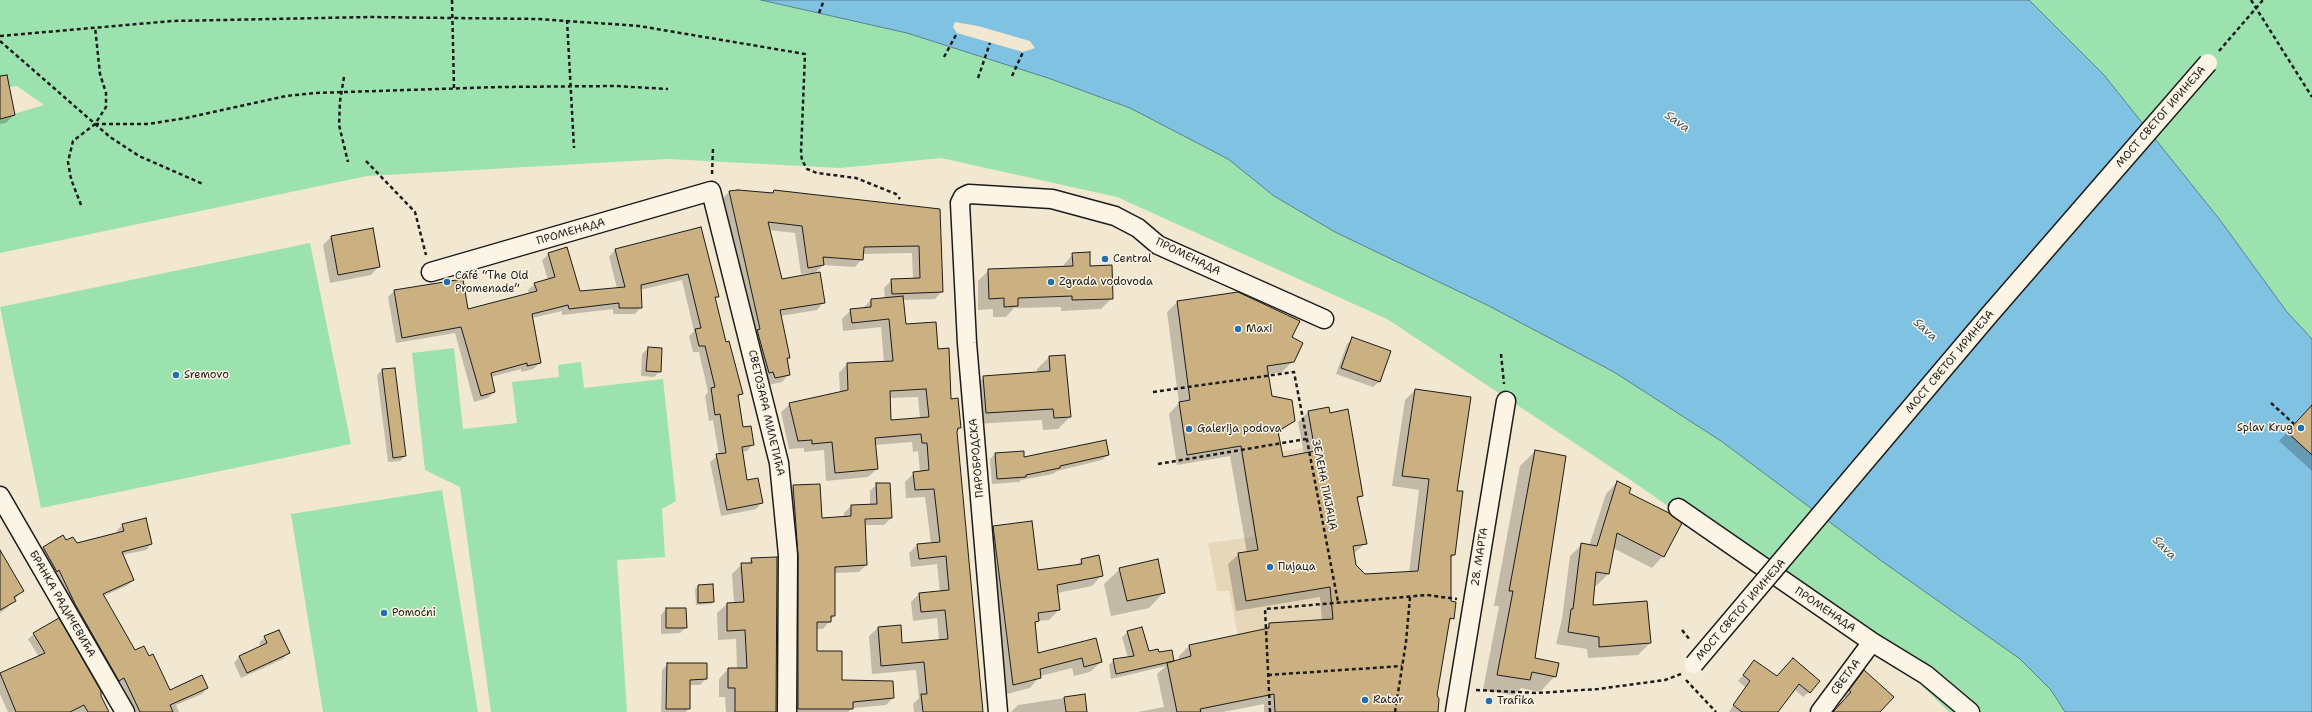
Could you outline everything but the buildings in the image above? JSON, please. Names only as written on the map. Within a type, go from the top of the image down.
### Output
[{"type":"street","name":"МОСТ СВЕТОГ ИРИНЕЈА","points":[[1687,669],[1990,314],[2208,63]]},
{"type":"street","name":"ПРОМЕНАДА","points":[[431,272],[711,191]]},
{"type":"street","name":"СВЕТОЗАРА МИЛЕТИЋА","points":[[711,191],[779,463],[788,555],[787,712]]},
{"type":"street","name":"ПРОМЕНАДА","points":[[960,203],[963,197],[969,194],[1052,199],[1115,216],[1138,228],[1158,245],[1324,319]]},
{"type":"street","name":"ПАРОБРОДСКА","points":[[960,203],[967,343],[998,712]]},
{"type":"street","name":"28. МАРТА","points":[[1455,712],[1506,401]]},
{"type":"street","name":"БРАНКА РАДИЧЕВИЋА","points":[[0,496],[7,525],[125,712]]},
{"type":"street","name":"ПРОМЕНАДА","points":[[1678,508],[1872,642],[1926,675],[1970,712]]},
{"type":"street","name":"СВЕТЛА","points":[[1820,712],[1872,642]]},
{"type":"path","points":[[452,0],[454,88]]},
{"type":"path","points":[[819,13],[824,0]]},
{"type":"path","points":[[2251,0],[2312,96]]},
{"type":"path","points":[[2208,63],[2263,0]]},
{"type":"path","points":[[0,36],[172,21],[452,18],[567,20],[639,26],[805,54],[802,160],[808,169],[817,173],[856,178],[896,194],[900,199]]},
{"type":"path","points":[[567,20],[574,148]]},
{"type":"path","points":[[82,205],[71,179],[68,162],[73,141],[95,124],[106,108],[106,93],[100,74],[95,27]]},
{"type":"path","points":[[944,57],[957,33]]},
{"type":"path","points":[[0,41],[110,137],[139,156],[203,184]]},
{"type":"path","points":[[978,78],[990,43]]},
{"type":"path","points":[[1012,76],[1023,52]]},
{"type":"path","points":[[344,77],[341,92],[339,126],[348,162]]},
{"type":"path","points":[[95,124],[148,124],[186,118],[286,96],[341,92],[454,88],[615,86],[668,89]]},
{"type":"path","points":[[711,191],[713,148]]},
{"type":"path","points":[[366,161],[415,212],[431,272]]},
{"type":"path","points":[[1501,354],[1506,401]]},
{"type":"path","name":"ЗЕЛЕНА ПИЈАЦА","points":[[1153,392],[1294,372],[1338,602]]},
{"type":"path","points":[[2271,403],[2294,424]]},
{"type":"path","points":[[1158,464],[1306,439]]},
{"type":"path","points":[[1270,712],[1264,609],[1410,597],[1427,594],[1473,601]]},
{"type":"path","points":[[1395,712],[1410,597]]},
{"type":"path","points":[[1268,675],[1402,666]]},
{"type":"path","points":[[1458,689],[1537,693],[1598,689],[1665,680],[1687,669],[1716,712]]},
{"type":"shaded area","name":"Пијаца","points":[[1303,448],[1333,603],[1406,642],[1238,635],[1229,591],[1217,591],[1208,543],[1254,537],[1242,457]]},
{"type":"green space","points":[[0,0],[761,0],[907,33],[1048,78],[1130,108],[1228,159],[1274,196],[1335,232],[1487,305],[1614,372],[1721,441],[2020,659],[2051,690],[2065,712],[1949,712],[1915,679],[1782,588],[1748,562],[1635,483],[1387,319],[1117,197],[941,158],[840,168],[668,159],[367,176],[0,253],[0,118],[44,105],[17,86],[0,89]]},
{"type":"green space","points":[[2029,0],[2312,0],[2312,339],[2287,312],[2220,220],[2104,75]]},
{"type":"green space","name":"Sremovo","points":[[310,243],[351,444],[41,508],[0,307]]},
{"type":"green space","points":[[454,348],[463,429],[517,423],[512,382],[559,377],[558,365],[581,362],[584,388],[663,379],[676,501],[662,509],[665,557],[617,560],[627,712],[491,712],[460,487],[425,470],[412,353]]},
{"type":"green space","name":"Pomoćni","points":[[442,490],[478,712],[323,712],[291,514]]},
{"type":"water","name":"Sava","points":[[761,0],[2029,0],[2104,75],[2220,220],[2287,312],[2312,339],[2312,712],[2065,712],[2051,690],[2020,659],[1883,562],[1721,441],[1614,372],[1487,305],[1335,232],[1274,196],[1228,159],[1130,108],[1048,78],[907,33]]},
{"type":"pier","points":[[955,22],[978,26],[1030,41],[1035,48],[1023,52],[957,33],[953,27]]},
{"type":"place","name":"Central","points":[[1105,259]]},
{"type":"place","name":"Café “The Old Promenade”","points":[[447,282]]},
{"type":"place","name":"Zgrada vodovoda","points":[[1051,282]]},
{"type":"place","name":"Maxi","points":[[1238,329]]},
{"type":"place","name":"Sremovo","points":[[176,375]]},
{"type":"place","name":"Splav Krug","points":[[2301,428]]},
{"type":"place","name":"Galerija podova","points":[[1189,429]]},
{"type":"place","name":"Пијаца","points":[[1270,567]]},
{"type":"place","name":"Pomoćni","points":[[384,613]]},
{"type":"place","name":"Ratar","points":[[1365,700]]},
{"type":"place","name":"Trafika","points":[[1489,701]]}]
